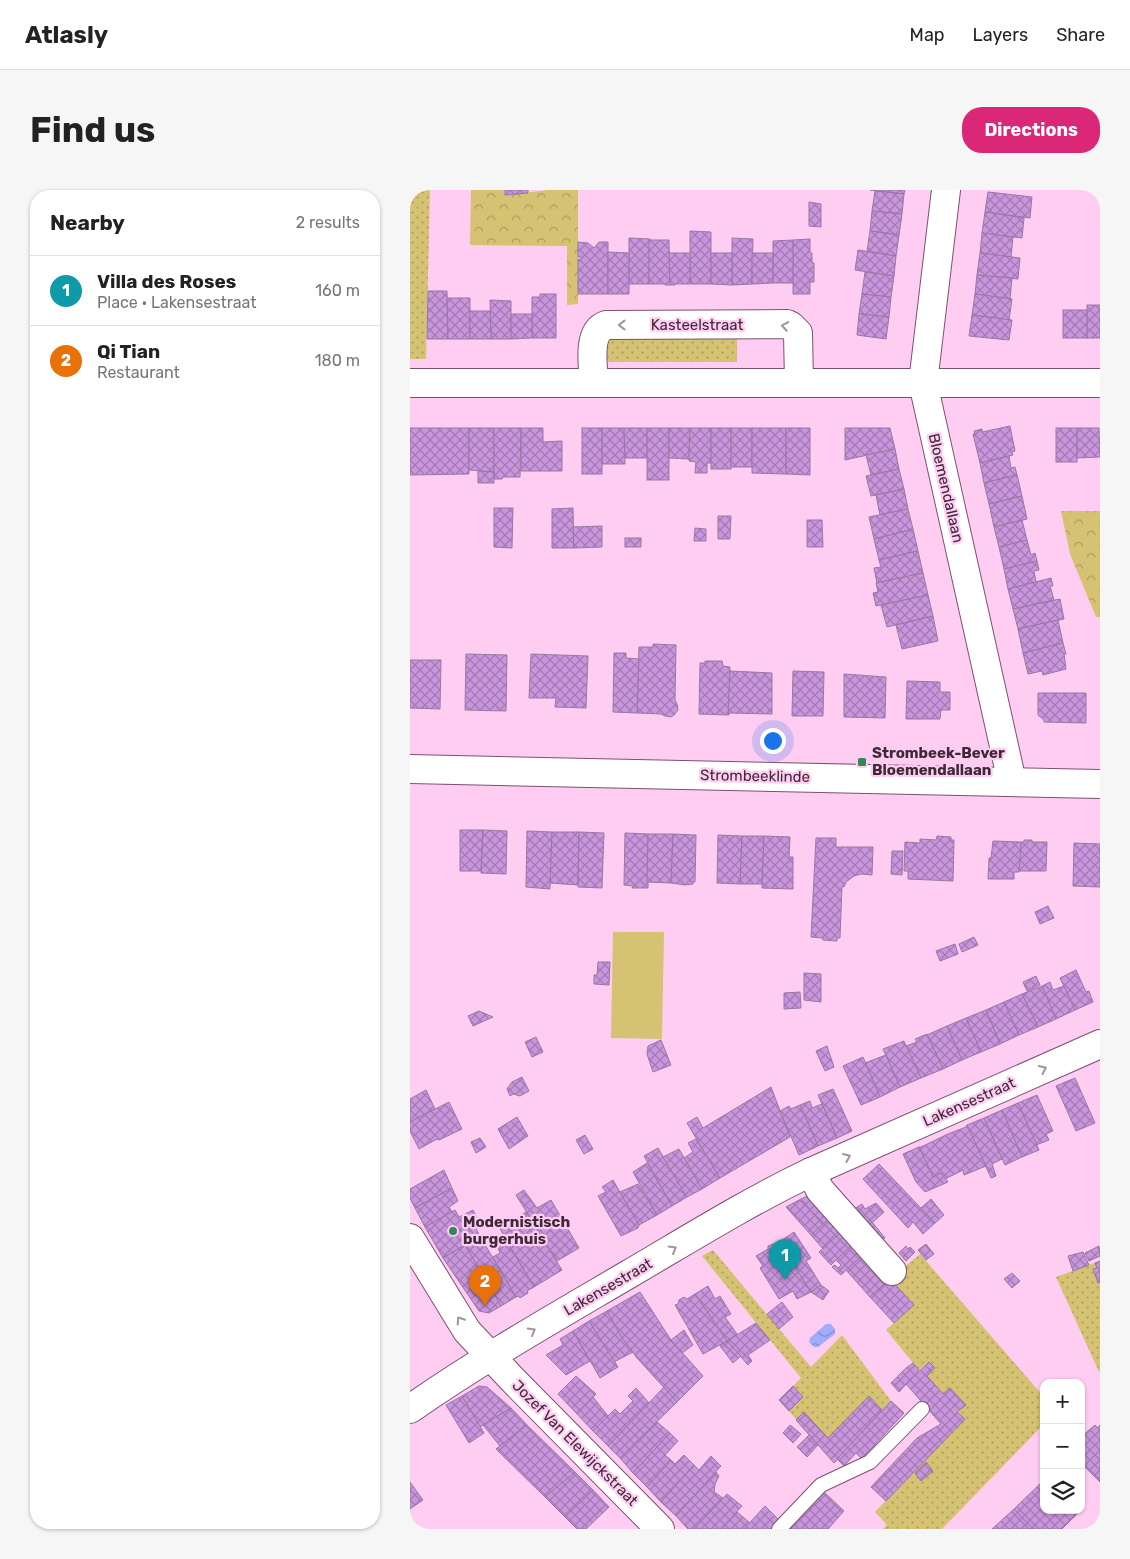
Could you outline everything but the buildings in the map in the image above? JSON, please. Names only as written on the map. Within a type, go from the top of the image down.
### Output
[{"type":"street","name":"Bloemendallaan","points":[[946,190],[923,383],[1012,782]]},
{"type":"street","name":"Kasteelstraat","points":[[594,382],[593,339],[597,330],[606,325],[787,324],[798,333],[800,383]]},
{"type":"street","points":[[410,383],[1100,383]]},
{"type":"street","name":"Strombeeklinde","points":[[410,769],[1100,784]]},
{"type":"street","name":"Lakensestraat","points":[[410,1409],[433,1392],[525,1335],[769,1193],[811,1172],[1100,1044]]},
{"type":"street","points":[[811,1172],[820,1190],[892,1271]]},
{"type":"street","name":"Jozef Van Elewijckstraat","points":[[410,1238],[467,1331],[660,1529]]},
{"type":"lane","points":[[779,1529],[818,1487],[870,1462],[922,1409]]},
{"type":"green space","points":[[410,190],[430,190],[426,359],[410,359]]},
{"type":"green space","points":[[471,190],[505,190],[506,195],[548,190],[578,190],[578,304],[567,305],[567,246],[470,245]]},
{"type":"green space","points":[[612,338],[737,338],[737,362],[609,362],[605,360],[607,341]]},
{"type":"green space","points":[[1061,511],[1100,511],[1100,617],[1096,617],[1070,554]]},
{"type":"green space","points":[[613,932],[664,932],[662,1039],[611,1038]]},
{"type":"green space","points":[[713,1250],[811,1367],[842,1335],[891,1401],[834,1463],[779,1400],[801,1378],[702,1256]]},
{"type":"green space","points":[[920,1254],[1040,1392],[1040,1428],[942,1529],[883,1529],[887,1525],[875,1512],[964,1419],[957,1412],[965,1405],[950,1388],[943,1394],[927,1376],[935,1368],[929,1362],[919,1370],[886,1330],[914,1305],[890,1279]]},
{"type":"green space","points":[[1100,1261],[1100,1371],[1099,1372],[1056,1277]]},
{"type":"water","points":[[826,1324],[831,1324],[835,1329],[835,1334],[818,1347],[814,1347],[809,1342],[810,1338]]},
{"type":"place","name":"Strombeek-Bever Bloemendallaan","points":[[862,762]]},
{"type":"place","name":"Modernistisch burgerhuis","points":[[453,1231]]},
{"type":"place","name":"Villa des Roses","points":[[785,1280]]},
{"type":"place","name":"Qi Tian","points":[[485,1306]]}]
